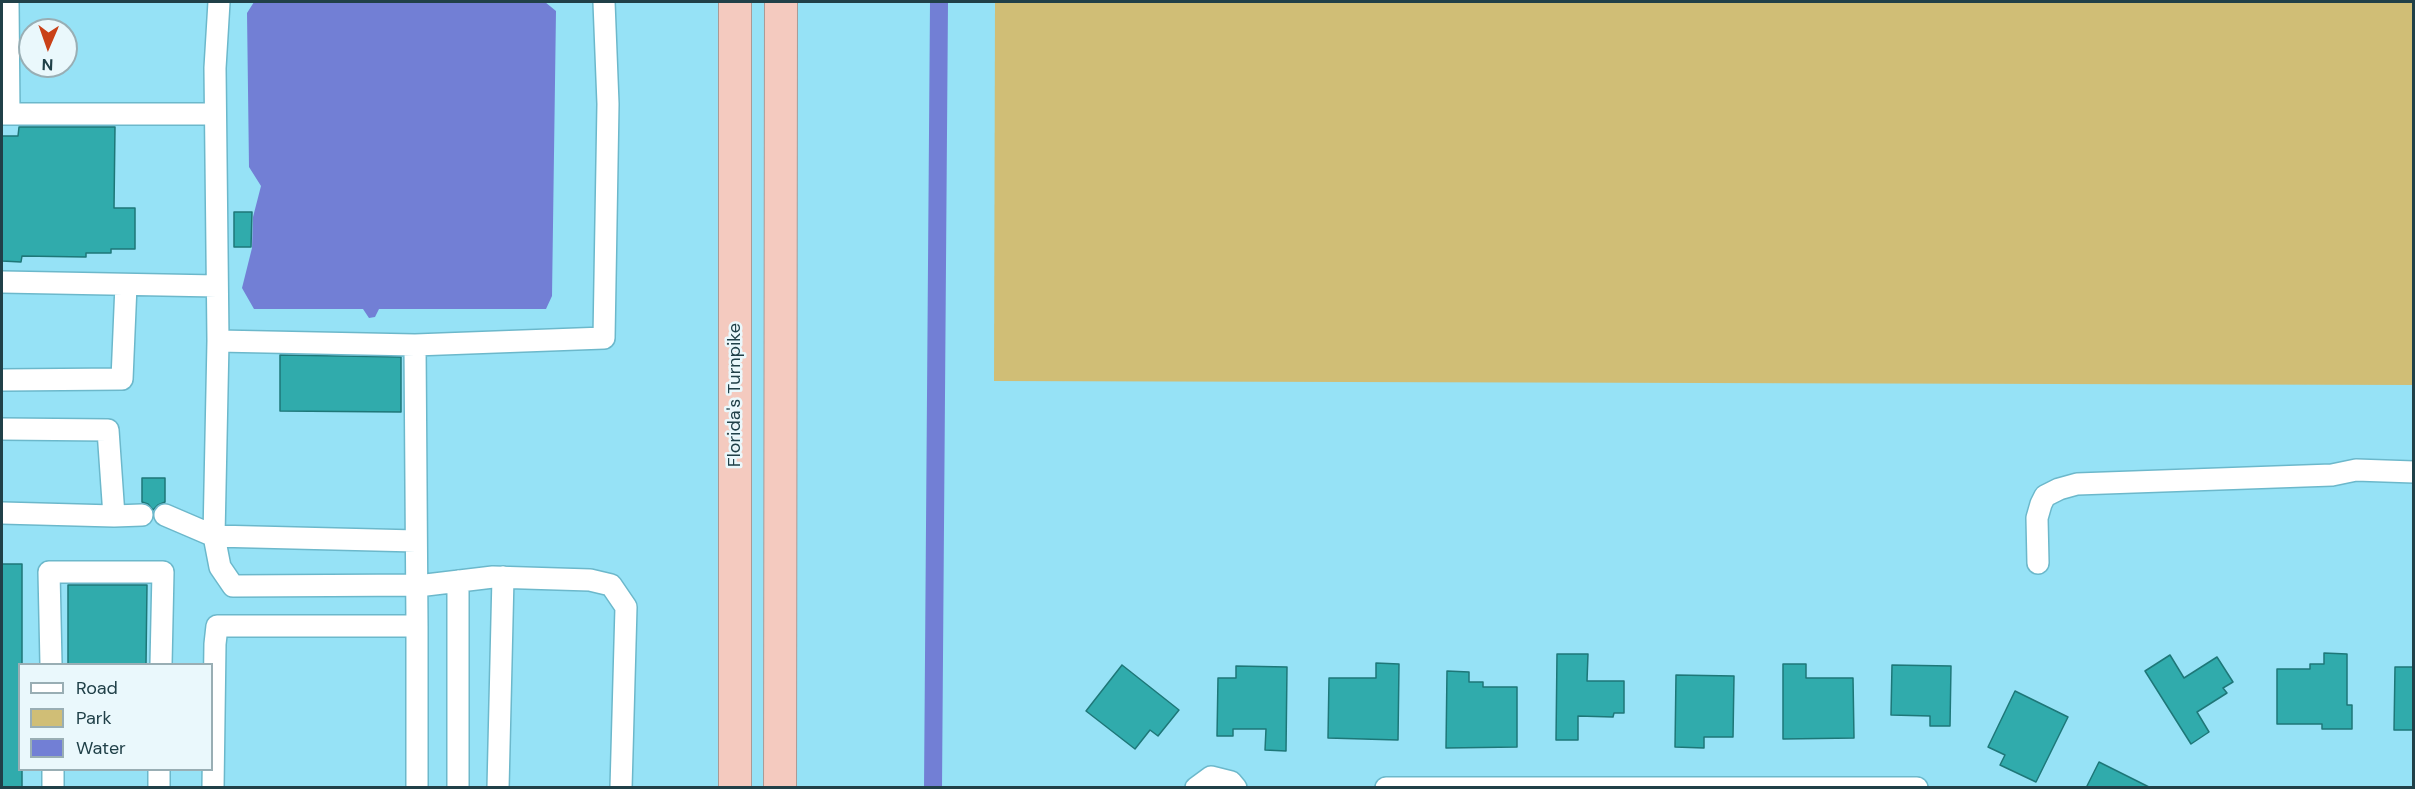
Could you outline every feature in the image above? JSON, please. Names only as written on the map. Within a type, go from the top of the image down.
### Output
[{"type":"highway","name":"Florida's Turnpike","points":[[735,2],[735,788]]},
{"type":"highway","points":[[780,788],[781,2]]},
{"type":"street","points":[[8,2],[5,114],[215,114]]},
{"type":"street","points":[[219,2],[214,68],[218,340],[214,536],[220,567],[233,586],[417,585],[502,577],[590,580],[611,585],[626,607],[621,788]]},
{"type":"street","points":[[218,340],[415,345],[604,338],[608,104],[604,2]]},
{"type":"street","points":[[2,282],[217,286]]},
{"type":"street","points":[[2,380],[122,379],[126,285]]},
{"type":"street","points":[[415,345],[417,788]]},
{"type":"street","points":[[2,429],[108,430],[114,516]]},
{"type":"street","points":[[2038,563],[2037,518],[2041,504],[2046,496],[2059,489],[2077,484],[2331,475],[2356,470],[2414,472]]},
{"type":"street","points":[[2,513],[142,515]]},
{"type":"street","points":[[165,515],[214,536],[416,541]]},
{"type":"street","points":[[51,663],[50,572],[163,572],[161,663]]},
{"type":"street","points":[[498,788],[502,577]]},
{"type":"street","points":[[458,581],[458,788]]},
{"type":"street","points":[[213,788],[217,626],[417,626]]},
{"type":"street","points":[[53,771],[53,788]]},
{"type":"street","points":[[159,771],[159,788]]},
{"type":"street","points":[[1196,788],[1211,777],[1231,782],[1236,788]]},
{"type":"street","points":[[1386,788],[1917,788]]},
{"type":"green space","points":[[995,2],[2413,2],[2413,385],[994,381]]},
{"type":"water","points":[[254,2],[545,2],[556,11],[552,296],[546,309],[379,309],[375,317],[369,318],[363,309],[254,309],[242,288],[252,248],[253,217],[261,186],[249,167],[247,13]]},
{"type":"building","points":[[19,127],[115,127],[114,208],[135,208],[135,249],[111,249],[111,253],[86,253],[86,257],[22,256],[21,262],[2,261],[2,136],[18,136]]},
{"type":"building","points":[[234,212],[252,212],[251,247],[234,247]]},
{"type":"building","points":[[280,355],[401,357],[401,412],[280,411]]},
{"type":"building","points":[[142,478],[165,478],[165,502],[153,510],[148,504],[142,502]]},
{"type":"building","points":[[2,564],[22,564],[22,663],[18,663],[18,771],[22,771],[22,788],[2,788]]},
{"type":"building","points":[[68,585],[147,585],[146,663],[68,663]]},
{"type":"building","points":[[2324,653],[2347,654],[2347,705],[2352,705],[2352,729],[2322,729],[2322,724],[2277,724],[2277,669],[2310,669],[2310,664],[2324,664]]},
{"type":"building","points":[[1557,654],[1588,654],[1587,681],[1624,681],[1624,713],[1614,713],[1613,717],[1578,716],[1578,740],[1556,740]]},
{"type":"building","points":[[2170,655],[2184,678],[2217,657],[2233,682],[2223,688],[2227,693],[2197,712],[2209,732],[2191,744],[2145,671]]},
{"type":"building","points":[[1376,663],[1399,664],[1398,740],[1328,738],[1329,678],[1376,678]]},
{"type":"building","points":[[1783,664],[1806,664],[1806,678],[1853,678],[1854,738],[1783,739]]},
{"type":"building","points":[[1122,665],[1179,710],[1158,736],[1150,730],[1135,749],[1086,711]]},
{"type":"building","points":[[1892,665],[1951,666],[1950,726],[1930,726],[1930,716],[1891,715]]},
{"type":"building","points":[[1236,666],[1287,667],[1286,751],[1265,750],[1266,729],[1233,729],[1233,736],[1217,736],[1218,678],[1236,678]]},
{"type":"building","points":[[2395,667],[2414,667],[2414,730],[2394,730]]},
{"type":"building","points":[[1447,671],[1469,672],[1469,682],[1483,682],[1483,687],[1517,687],[1517,747],[1446,748]]},
{"type":"building","points":[[1676,675],[1734,676],[1733,737],[1704,737],[1704,748],[1675,747]]},
{"type":"building","points":[[2015,691],[2068,717],[2036,782],[2000,765],[2005,755],[1988,747]]},
{"type":"building","points":[[2099,762],[2151,788],[2086,788]]},
{"type":"waterway","points":[[933,788],[939,2]]}]
